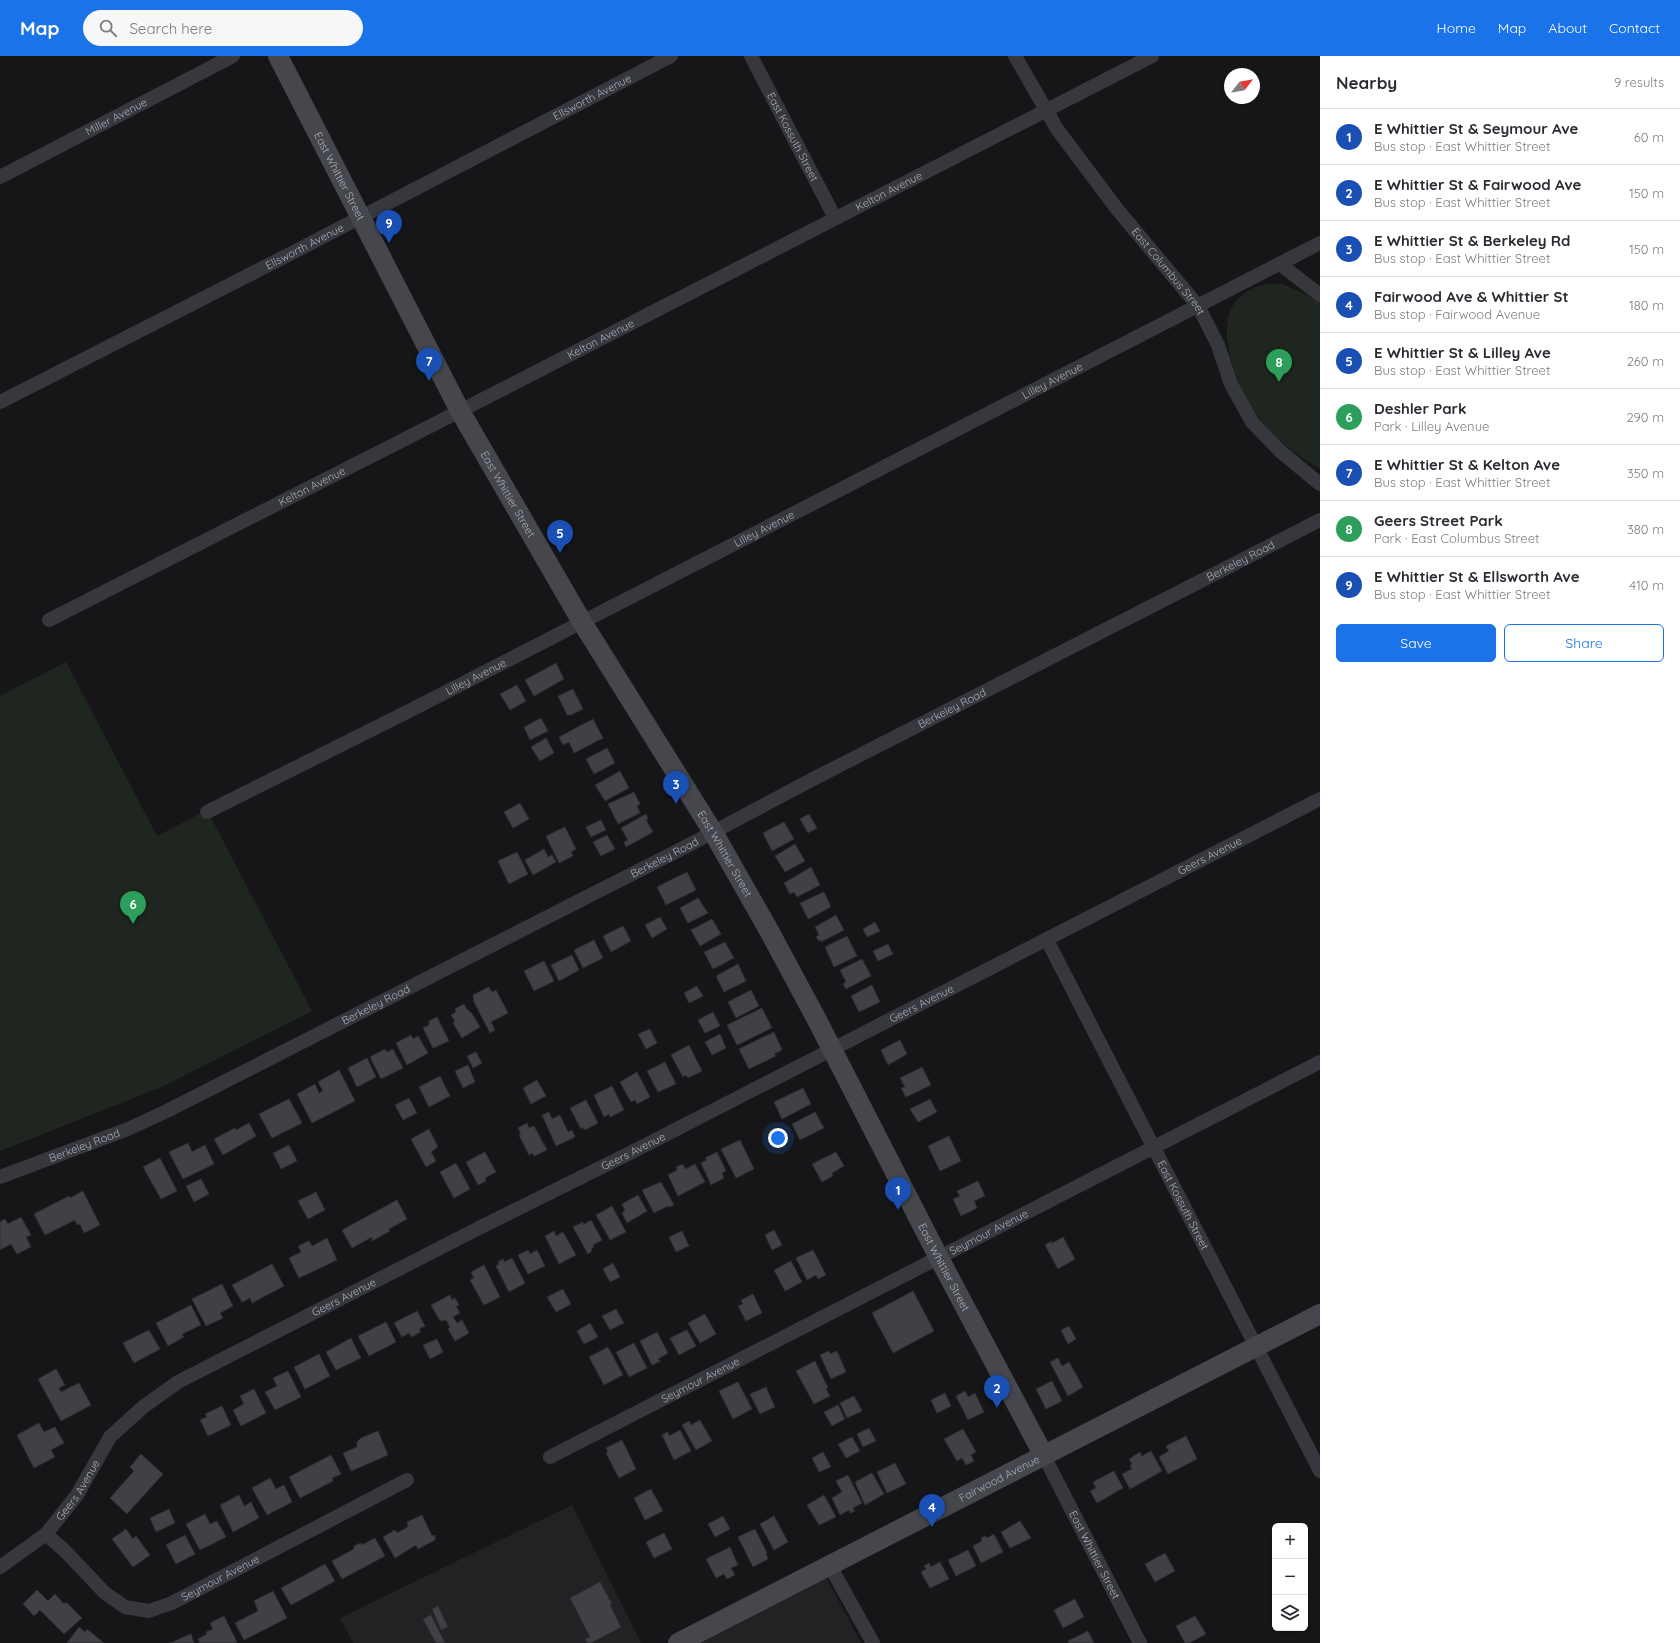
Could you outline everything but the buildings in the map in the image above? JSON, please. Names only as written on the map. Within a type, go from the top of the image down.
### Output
[{"type":"street","name":"Miller Avenue","points":[[0,178],[233,56]]},
{"type":"street","name":"East Whittier Street","points":[[278,56],[460,411],[582,622],[713,832],[767,927],[1044,1456],[1140,1643]]},
{"type":"street","name":"Ellsworth Avenue","points":[[0,402],[672,56]]},
{"type":"street","name":"East Kossuth Street","points":[[751,56],[835,218]]},
{"type":"street","name":"East Columbus Street","points":[[1014,56],[1062,136],[1117,209],[1198,306],[1218,345],[1231,384],[1252,422],[1280,452],[1320,484]]},
{"type":"street","name":"Kelton Avenue","points":[[49,620],[1152,56]]},
{"type":"street","name":"Lilley Avenue","points":[[207,812],[411,710],[1320,243]]},
{"type":"street","points":[[1280,264],[1320,295]]},
{"type":"street","name":"Berkeley Road","points":[[0,1177],[128,1129],[167,1111],[1320,520]]},
{"type":"street","name":"Geers Avenue","points":[[0,1567],[46,1534],[78,1495],[110,1437],[143,1407],[178,1382],[832,1050],[1320,799]]},
{"type":"street","name":"East Kossuth Street","points":[[1047,940],[1320,1471]]},
{"type":"street","name":"Seymour Avenue","points":[[550,1457],[1320,1062]]},
{"type":"street","name":"Fairwood Avenue","points":[[678,1643],[1320,1314]]},
{"type":"street","name":"Seymour Avenue","points":[[46,1534],[65,1551],[105,1593],[125,1607],[149,1611],[172,1603],[407,1480]]},
{"type":"street","points":[[830,1566],[873,1643]]},
{"type":"shaded area","points":[[1266,284],[1283,284],[1320,301],[1320,469],[1284,444],[1260,420],[1247,400],[1230,356],[1227,340],[1227,325],[1230,311],[1243,294]]},
{"type":"shaded area","points":[[66,662],[157,836],[207,810],[312,1011],[162,1087],[0,1151],[0,696]]},
{"type":"shaded area","points":[[572,1505],[641,1643],[353,1643],[340,1618]]},
{"type":"shaded area","points":[[823,1571],[861,1643],[682,1643]]},
{"type":"place","name":"E Whittier St & Ellsworth Ave","points":[[389,243]]},
{"type":"place","name":"E Whittier St & Kelton Ave","points":[[429,381]]},
{"type":"place","name":"Geers Street Park","points":[[1279,382]]},
{"type":"place","name":"E Whittier St & Lilley Ave","points":[[560,553]]},
{"type":"place","name":"E Whittier St & Berkeley Rd","points":[[676,804]]},
{"type":"place","name":"Deshler Park","points":[[133,924]]},
{"type":"place","name":"E Whittier St & Seymour Ave","points":[[898,1210]]},
{"type":"place","name":"E Whittier St & Fairwood Ave","points":[[997,1408]]},
{"type":"place","name":"Fairwood Ave & Whittier St","points":[[932,1527]]}]
